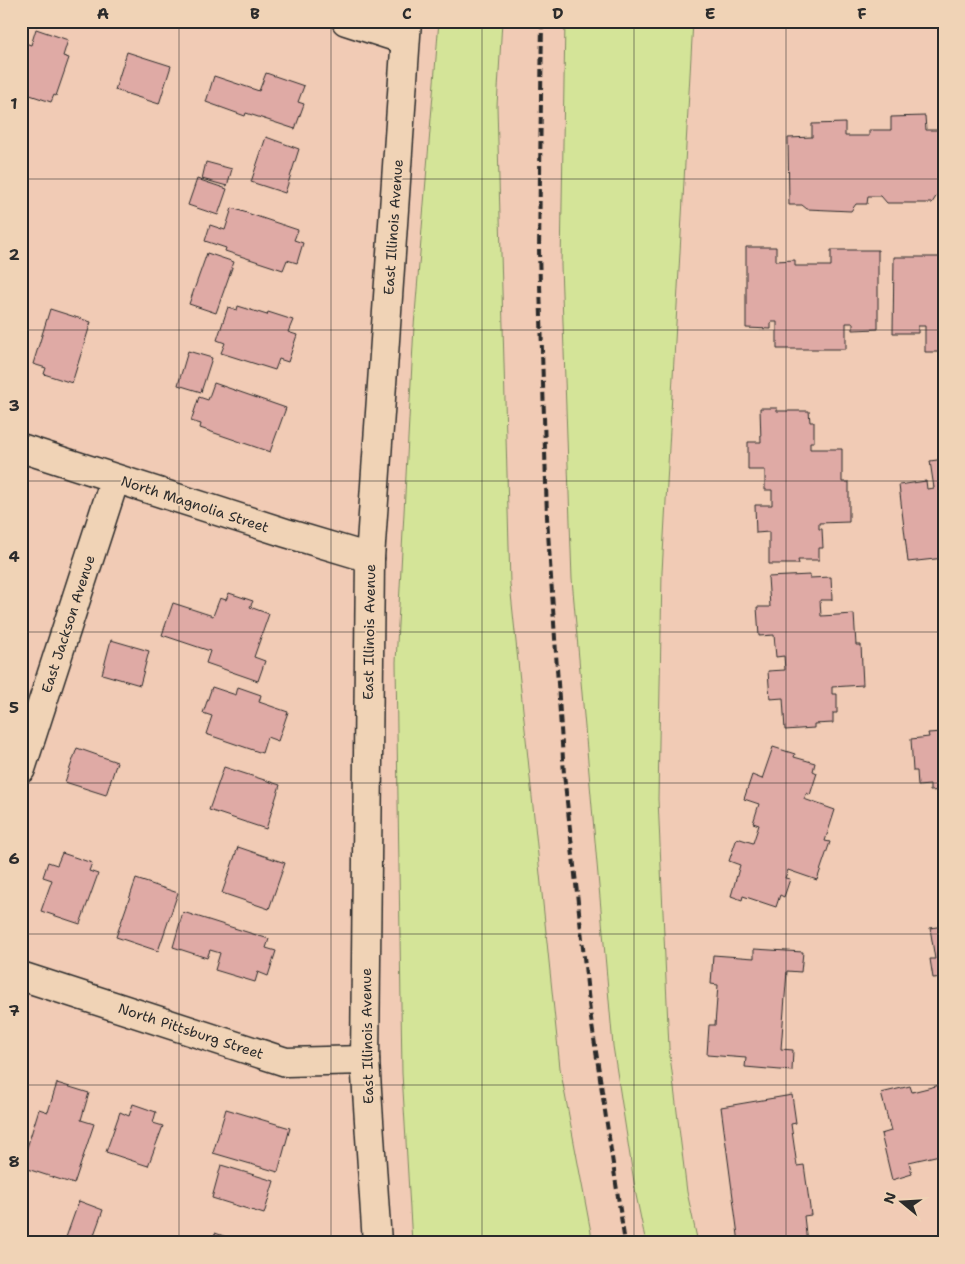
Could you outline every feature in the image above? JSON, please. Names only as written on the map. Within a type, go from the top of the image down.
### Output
[{"type":"main road","points":[[346,21],[406,31]]},
{"type":"main road","name":"East Illinois Avenue","points":[[377,1243],[365,1060],[370,558],[406,31]]},
{"type":"main road","name":"North Magnolia Street","points":[[21,448],[370,558]]},
{"type":"main road","name":"East Jackson Avenue","points":[[21,769],[116,479]]},
{"type":"main road","name":"North Pittsburg Street","points":[[21,976],[286,1062],[365,1060]]},
{"type":"green space","points":[[439,21],[502,21],[497,106],[510,584],[560,1068],[593,1243],[412,1243],[402,1073],[396,662],[414,326]]},
{"type":"green space","points":[[565,21],[693,21],[662,572],[658,799],[669,1048],[687,1192],[698,1243],[646,1243],[636,1195],[613,1046],[572,579],[561,265]]},
{"type":"building","points":[[36,29],[68,40],[63,56],[69,58],[56,96],[54,95],[51,102],[21,92],[21,55],[25,43],[31,45]]},
{"type":"building","points":[[127,52],[171,66],[159,104],[115,90]]},
{"type":"building","points":[[266,73],[304,86],[298,102],[304,104],[295,129],[246,113],[245,116],[206,102],[214,76],[259,91]]},
{"type":"building","points":[[925,116],[926,130],[944,130],[944,195],[937,195],[932,203],[887,203],[881,196],[868,196],[867,204],[856,204],[851,211],[807,209],[802,205],[789,205],[788,138],[812,137],[812,124],[845,123],[845,136],[869,136],[869,130],[891,130],[891,117]]},
{"type":"building","points":[[266,137],[299,149],[285,193],[251,182]]},
{"type":"building","points":[[206,162],[232,169],[227,186],[202,179]]},
{"type":"building","points":[[197,179],[227,189],[218,215],[188,205]]},
{"type":"building","points":[[232,208],[298,230],[294,240],[303,243],[297,263],[287,260],[283,270],[225,251],[226,248],[205,241],[210,225],[225,230]]},
{"type":"building","points":[[746,247],[776,247],[776,261],[795,260],[795,266],[831,266],[831,250],[878,250],[878,329],[853,330],[853,323],[846,323],[846,349],[777,349],[777,322],[771,322],[771,329],[746,328]]},
{"type":"building","points":[[207,253],[234,262],[216,313],[189,304]]},
{"type":"building","points":[[894,257],[941,257],[942,272],[944,272],[944,352],[925,352],[925,326],[918,326],[918,333],[893,333]]},
{"type":"building","points":[[21,282],[26,284],[21,298]]},
{"type":"building","points":[[238,306],[267,315],[268,312],[293,320],[288,332],[297,335],[288,362],[279,359],[275,370],[221,353],[225,343],[217,340],[228,307],[237,310]]},
{"type":"building","points":[[50,309],[91,322],[72,383],[44,374],[46,368],[33,364]]},
{"type":"building","points":[[188,351],[212,358],[201,392],[178,385]]},
{"type":"building","points":[[214,383],[286,408],[270,452],[200,428],[201,424],[191,421],[199,397],[208,400]]},
{"type":"building","points":[[760,408],[777,408],[777,411],[809,411],[810,422],[814,422],[814,442],[810,442],[810,449],[842,449],[842,482],[849,482],[849,522],[819,523],[819,529],[822,529],[823,548],[819,548],[819,560],[798,560],[799,564],[769,564],[769,532],[756,533],[755,505],[772,505],[772,490],[765,490],[765,470],[748,470],[748,442],[761,442]]},
{"type":"building","points":[[944,459],[944,558],[908,562],[899,485],[926,481],[927,489],[934,488],[930,461]]},
{"type":"building","points":[[810,575],[810,578],[831,577],[832,600],[820,600],[821,616],[854,614],[856,645],[861,645],[863,685],[832,687],[832,694],[837,694],[837,713],[833,713],[833,723],[814,724],[814,728],[785,730],[783,698],[770,699],[768,671],[785,670],[784,656],[776,657],[774,635],[759,636],[757,607],[770,607],[768,577]]},
{"type":"building","points":[[229,593],[253,601],[250,607],[269,614],[254,657],[265,661],[258,681],[206,663],[210,651],[162,635],[173,603],[213,616],[220,598],[226,600]]},
{"type":"building","points":[[111,640],[149,651],[140,685],[102,674]]},
{"type":"building","points":[[212,687],[236,695],[238,687],[261,695],[259,702],[288,712],[278,741],[267,737],[262,753],[206,734],[212,716],[203,713]]},
{"type":"building","points":[[944,721],[944,790],[930,791],[930,785],[918,786],[917,771],[913,771],[911,739],[929,737],[928,733],[943,732],[942,722]]},
{"type":"building","points":[[773,747],[795,754],[794,757],[815,763],[813,771],[817,773],[810,795],[807,793],[804,799],[835,810],[825,841],[830,842],[817,880],[788,870],[785,878],[790,879],[784,897],[780,895],[776,907],[743,896],[742,900],[731,896],[740,865],[729,861],[737,838],[753,843],[759,825],[753,823],[759,804],[744,799],[752,775],[762,779]]},
{"type":"building","points":[[77,748],[117,762],[106,795],[65,782]]},
{"type":"building","points":[[224,767],[280,785],[266,829],[209,810]]},
{"type":"building","points":[[238,847],[285,863],[269,909],[222,893]]},
{"type":"building","points":[[62,853],[92,863],[89,871],[98,874],[80,924],[41,911],[52,880],[43,877],[48,862],[57,865]]},
{"type":"building","points":[[136,879],[178,893],[158,951],[116,937]]},
{"type":"building","points":[[183,912],[269,939],[266,948],[276,951],[268,976],[258,972],[255,982],[215,970],[220,953],[210,950],[207,958],[173,947]]},
{"type":"building","points":[[944,926],[944,977],[933,978],[930,959],[935,959],[930,928]]},
{"type":"building","points":[[754,949],[803,952],[801,972],[787,971],[781,1049],[793,1050],[792,1071],[745,1067],[746,1058],[707,1055],[709,1025],[715,1025],[718,985],[711,984],[713,955],[754,958]]},
{"type":"building","points":[[57,1083],[89,1093],[81,1120],[94,1124],[74,1184],[21,1167],[39,1109],[48,1112]]},
{"type":"building","points":[[944,1084],[944,1154],[909,1162],[912,1174],[892,1180],[881,1134],[891,1131],[881,1093],[910,1086],[912,1092]]},
{"type":"building","points":[[792,1095],[796,1123],[791,1124],[797,1166],[804,1165],[811,1215],[804,1216],[807,1243],[739,1243],[721,1107]]},
{"type":"building","points":[[133,1104],[156,1112],[153,1123],[163,1126],[148,1166],[106,1152],[120,1112],[129,1116]]},
{"type":"building","points":[[226,1109],[290,1128],[278,1172],[213,1153]]},
{"type":"building","points":[[221,1165],[274,1181],[264,1214],[212,1198]]},
{"type":"building","points":[[79,1201],[103,1210],[91,1243],[64,1243]]},
{"type":"building","points":[[215,1233],[238,1241],[237,1243],[212,1243]]},
{"type":"railway","points":[[542,21],[539,251],[547,517],[564,774],[590,1012],[625,1243]]}]
